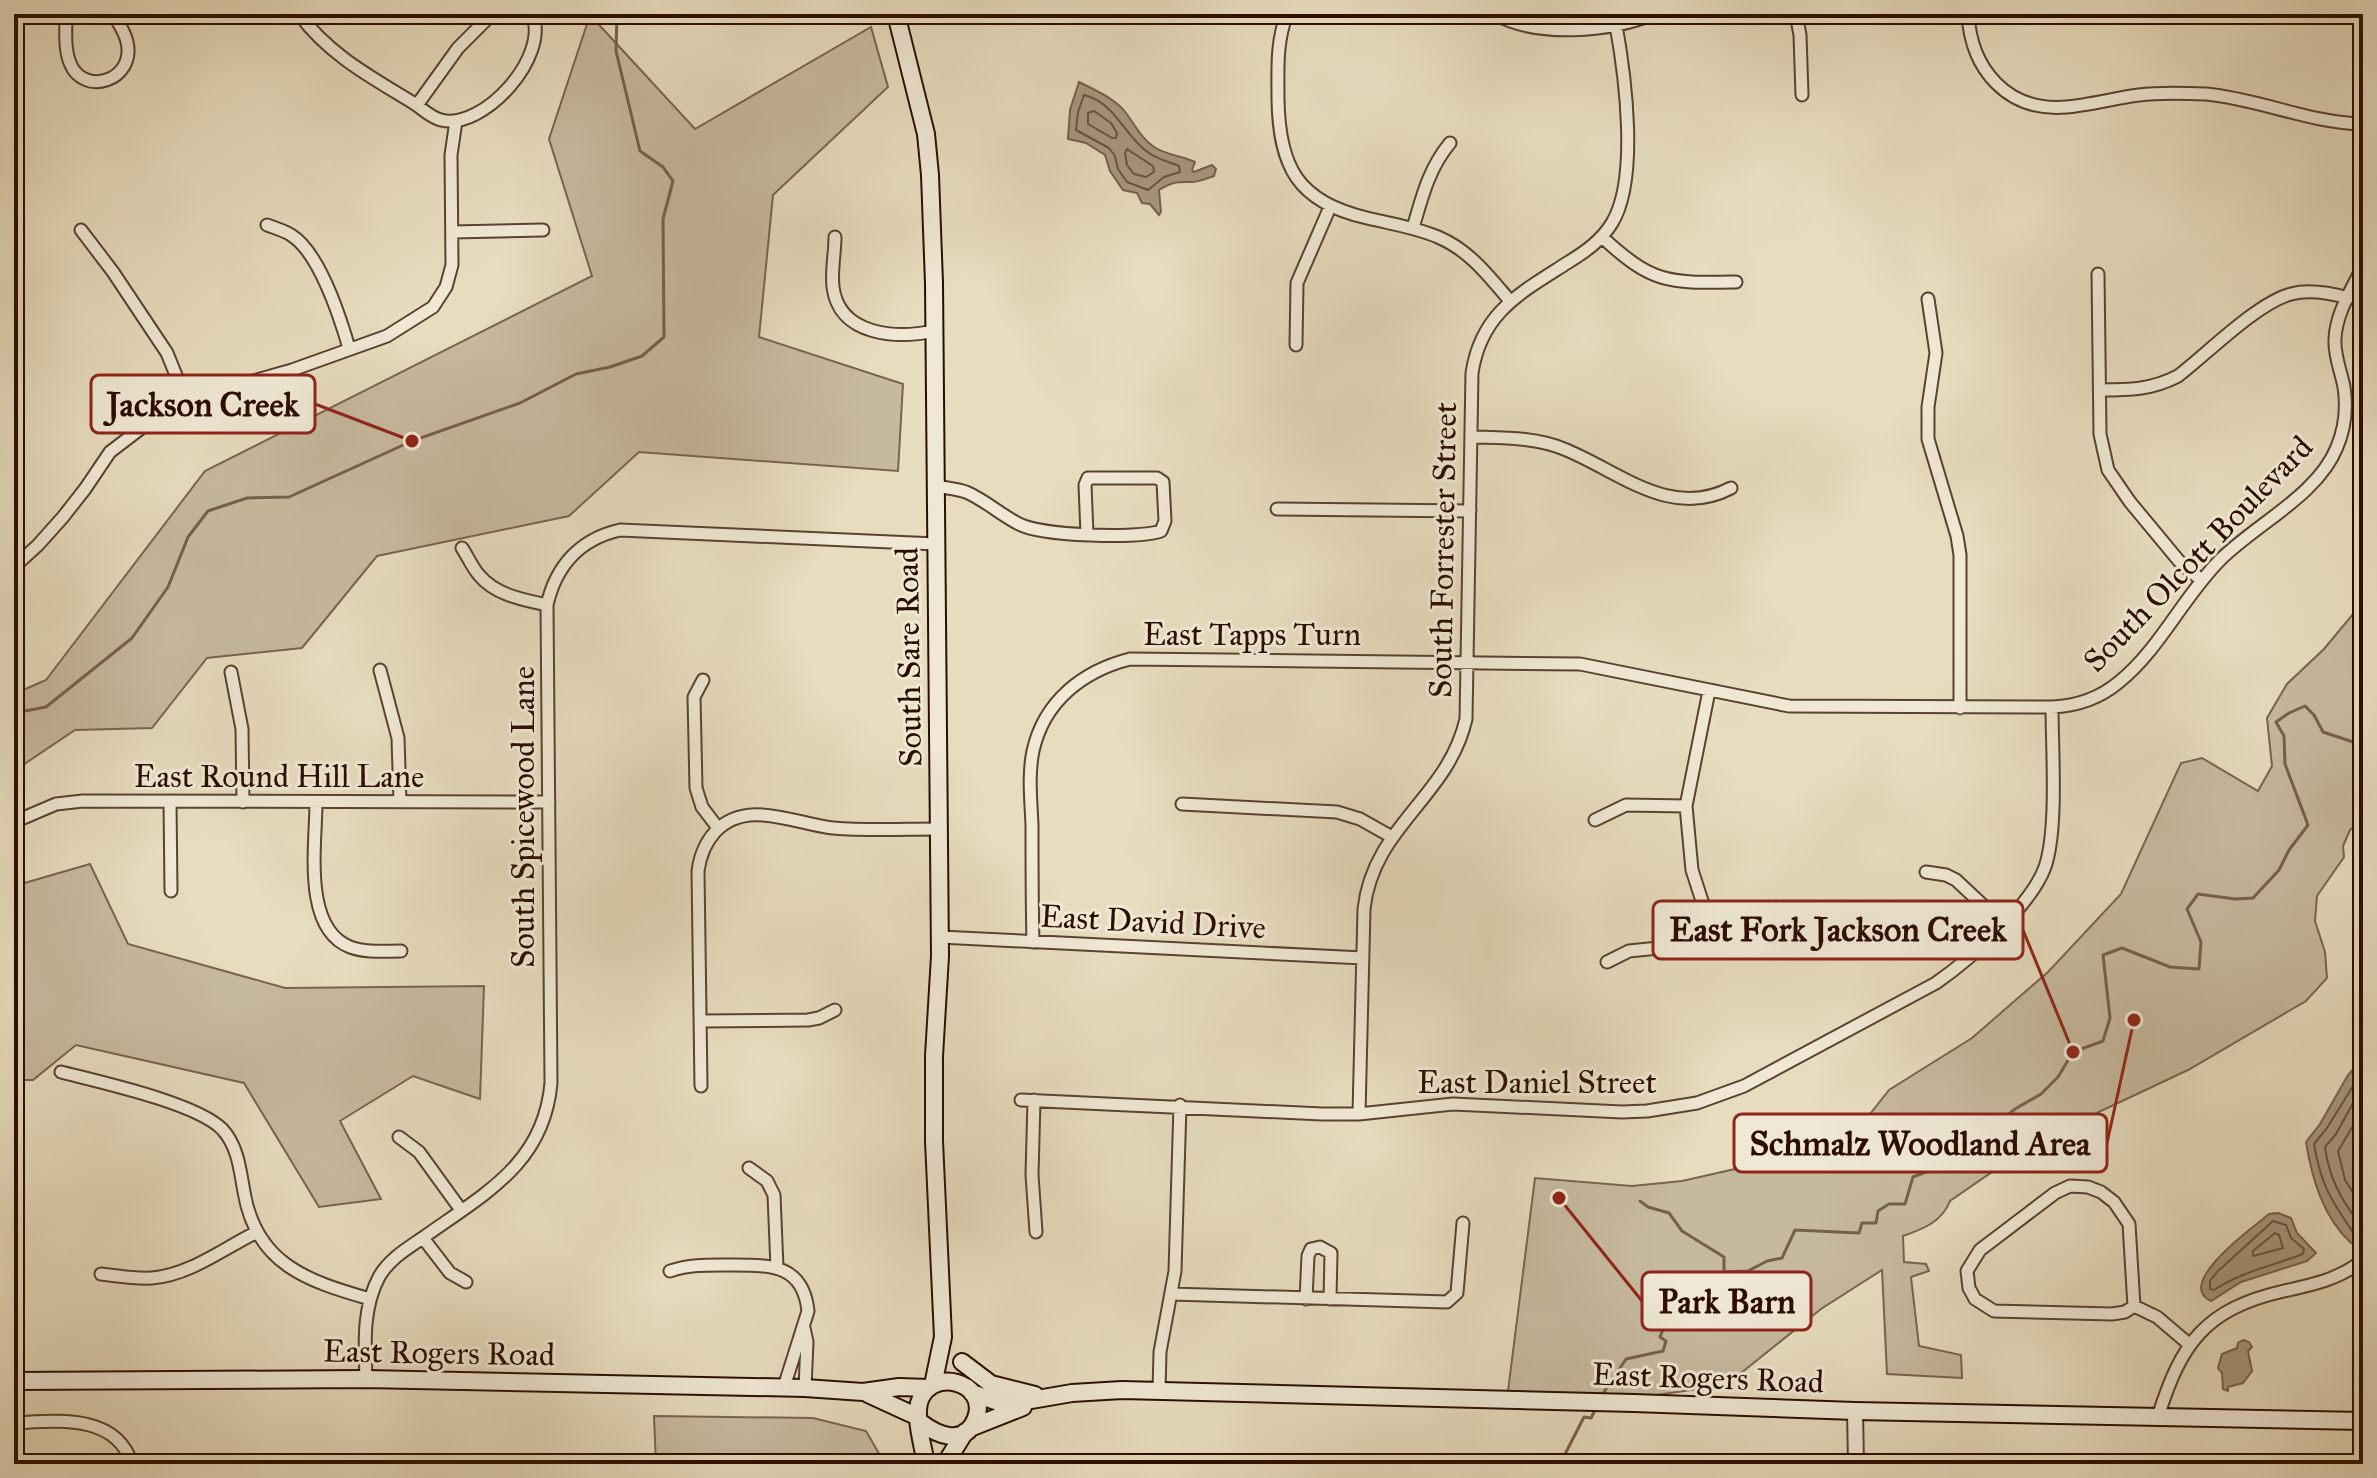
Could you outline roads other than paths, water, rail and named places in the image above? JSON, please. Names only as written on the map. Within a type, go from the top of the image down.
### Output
[{"type":"main road","name":"South Sare Road","points":[[896,14],[926,134],[934,331],[940,937],[934,1116],[942,1344],[931,1386]]},
{"type":"main road","name":"South Sare Road","points":[[942,1304],[970,1390]]},
{"type":"main road","points":[[899,1387],[925,1375],[942,1344]]},
{"type":"main road","points":[[962,1362],[984,1381],[1010,1390],[1034,1395],[1072,1393]]},
{"type":"main road","name":"East Rogers Road","points":[[14,1381],[366,1379],[784,1387],[863,1392],[931,1386]]},
{"type":"main road","points":[[926,1464],[919,1419],[920,1402],[931,1386],[949,1381],[958,1382],[970,1390],[976,1399],[977,1415],[945,1464]]},
{"type":"main road","name":"East Rogers Road","points":[[970,1390],[1006,1403],[1072,1393],[1159,1390],[1855,1411],[2363,1421]]},
{"type":"main road","name":"East Rogers Road","points":[[863,1392],[919,1419]]},
{"type":"main road","name":"East Rogers Road","points":[[968,1430],[1051,1397]]},
{"type":"main road","points":[[919,1419],[942,1436],[957,1436],[968,1430]]},
{"type":"street","points":[[66,14],[66,46],[70,65],[80,78],[96,82],[112,79],[123,70],[127,56],[127,42],[113,14]]},
{"type":"street","points":[[299,14],[321,40],[353,67],[417,105],[429,116],[450,121],[506,94],[516,82],[534,38],[536,26],[532,14]]},
{"type":"street","points":[[417,105],[458,48],[492,14]]},
{"type":"street","points":[[1287,14],[1279,39],[1279,130],[1283,151],[1297,179],[1330,207],[1440,237],[1463,251],[1485,271],[1510,301]]},
{"type":"street","points":[[1495,14],[1518,24],[1543,29],[1616,25],[1653,14]]},
{"type":"street","points":[[1796,14],[1800,35],[1802,95]]},
{"type":"street","points":[[1968,14],[1970,40],[1984,70],[2008,94],[2039,105],[2066,107],[2140,95],[2180,93],[2224,96],[2316,118],[2363,124]]},
{"type":"street","name":"South Forrester Street","points":[[1359,1114],[1364,909],[1369,881],[1379,856],[1392,837],[1447,767],[1457,750],[1466,719],[1474,357],[1490,321],[1510,301],[1591,248],[1619,210],[1625,183],[1627,88],[1616,25]]},
{"type":"street","points":[[14,567],[63,517],[110,452],[143,425],[186,400],[292,370],[387,336],[433,307],[446,287],[452,265],[450,121]]},
{"type":"street","points":[[1413,228],[1430,173],[1437,158],[1450,143]]},
{"type":"street","points":[[1296,345],[1297,283],[1330,207]]},
{"type":"street","points":[[267,225],[291,235],[308,250],[341,320],[349,348]]},
{"type":"street","points":[[81,230],[167,353],[186,400]]},
{"type":"street","points":[[452,232],[543,230]]},
{"type":"street","points":[[835,237],[832,285],[836,298],[854,323],[882,333],[934,331]]},
{"type":"street","points":[[1602,237],[1632,264],[1654,275],[1679,281],[1736,282]]},
{"type":"street","name":"South Olcott Boulevard","points":[[1709,691],[1789,706],[2052,707],[2075,704],[2099,695],[2118,683],[2137,665],[2220,559],[2311,484],[2332,457],[2342,432],[2345,411],[2335,338],[2341,312],[2363,266]]},
{"type":"street","points":[[2098,274],[2100,434],[2108,470],[2179,561],[2201,580]]},
{"type":"street","points":[[2100,390],[2145,389],[2178,376],[2266,306],[2290,294],[2313,291],[2348,298]]},
{"type":"street","points":[[1928,299],[1936,353],[1928,407],[1928,439],[1960,555],[1960,708]]},
{"type":"street","points":[[1472,437],[1522,438],[1550,444],[1654,493],[1706,498],[1731,488]]},
{"type":"street","points":[[936,486],[966,492],[1033,530],[1087,534],[1150,535],[1161,531],[1165,521],[1163,482],[1157,478],[1088,478],[1085,485],[1087,534]]},
{"type":"street","points":[[1277,509],[1470,511]]},
{"type":"street","name":"South Spicewood Lane","points":[[366,1379],[366,1326],[370,1299],[387,1266],[506,1177],[525,1157],[538,1135],[549,1103],[547,605],[554,581],[573,554],[599,537],[620,530],[936,544]]},
{"type":"street","points":[[462,548],[482,579],[497,590],[547,605]]},
{"type":"street","name":"East Tapps Turn","points":[[1033,942],[1033,751],[1054,703],[1094,671],[1130,659],[1149,657],[1580,664],[1709,691]]},
{"type":"street","points":[[380,670],[398,738],[400,802]]},
{"type":"street","points":[[231,672],[242,729],[243,802]]},
{"type":"street","points":[[703,680],[694,697],[696,788],[702,807],[718,828]]},
{"type":"street","points":[[1709,691],[1686,806],[1692,870],[1714,938]]},
{"type":"street","name":"East Daniel Street","points":[[1021,1100],[1359,1114],[1453,1104],[1647,1111],[1719,1097],[1936,983],[2018,910],[2038,882],[2049,849],[2052,707]]},
{"type":"street","name":"East Round Hill Lane","points":[[14,822],[42,808],[69,801],[549,802]]},
{"type":"street","points":[[170,801],[171,891]]},
{"type":"street","points":[[316,802],[316,905],[324,924],[347,946],[371,951],[401,951]]},
{"type":"street","points":[[1182,804],[1337,812],[1360,819],[1392,837]]},
{"type":"street","points":[[1595,820],[1618,808],[1635,804],[1686,806]]},
{"type":"street","points":[[701,1086],[698,871],[705,846],[718,828],[739,816],[761,814],[830,827],[939,829]]},
{"type":"street","points":[[1926,872],[1956,880],[2003,924]]},
{"type":"street","points":[[1607,962],[1629,951],[1688,945],[1714,938],[1743,927],[1776,907]]},
{"type":"street","name":"East David Drive","points":[[940,937],[1363,958]]},
{"type":"street","points":[[700,1021],[808,1020],[835,1010]]},
{"type":"street","points":[[61,1072],[190,1110],[214,1122],[224,1131],[234,1148],[246,1202],[257,1232],[275,1255],[294,1271],[317,1283],[370,1299]]},
{"type":"street","points":[[1034,1100],[1032,1175],[1036,1232]]},
{"type":"street","points":[[1159,1390],[1160,1352],[1175,1271],[1180,1105]]},
{"type":"street","points":[[399,1137],[419,1152],[461,1210]]},
{"type":"street","points":[[749,1168],[767,1181],[774,1195],[777,1268]]},
{"type":"street","points":[[2070,1186],[2092,1188],[2114,1202],[2129,1224],[2134,1306],[2125,1312],[2112,1314],[1994,1311],[1975,1299],[1967,1282],[1967,1271],[1980,1250],[2055,1193],[2070,1186]]},
{"type":"street","points":[[1171,1294],[1440,1302],[1453,1299],[1457,1293],[1463,1223]]},
{"type":"street","points":[[101,1274],[152,1278],[170,1275],[257,1232]]},
{"type":"street","points":[[423,1238],[450,1273],[466,1282]]},
{"type":"street","points":[[1306,1299],[1308,1256],[1311,1249],[1320,1247],[1331,1253],[1330,1299]]},
{"type":"street","points":[[2158,1417],[2174,1368],[2209,1324],[2240,1304],[2335,1277],[2363,1260]]},
{"type":"street","points":[[670,1271],[690,1265],[763,1265],[793,1276],[803,1290],[808,1311],[784,1387]]},
{"type":"street","points":[[2134,1306],[2157,1317],[2190,1345]]},
{"type":"street","points":[[804,1328],[807,1342],[805,1388]]},
{"type":"street","points":[[1855,1411],[1856,1464]]},
{"type":"street","points":[[14,1423],[85,1423],[103,1428],[123,1445],[132,1464]]},
{"type":"water","points":[[1079,82],[1117,103],[1154,147],[1195,162],[1194,172],[1212,165],[1216,169],[1214,176],[1195,182],[1179,182],[1159,190],[1159,215],[1150,204],[1142,203],[1137,193],[1123,190],[1110,171],[1105,155],[1086,143],[1068,139],[1070,110]]},
{"type":"water","points":[[2363,1058],[2363,1236],[2351,1243],[2341,1233],[2320,1197],[2306,1142],[2348,1075]]},
{"type":"water","points":[[2278,1213],[2291,1218],[2297,1233],[2316,1253],[2307,1261],[2241,1282],[2211,1301],[2202,1293],[2202,1283],[2208,1271],[2243,1235],[2269,1214]]},
{"type":"water","points":[[2243,1340],[2252,1347],[2248,1351],[2252,1371],[2243,1383],[2228,1387],[2228,1391],[2223,1389],[2222,1373],[2218,1368],[2222,1354],[2237,1348]]},
{"type":"waterway","points":[[14,713],[46,707],[132,638],[168,587],[188,537],[208,511],[247,498],[289,497],[412,441],[520,403],[576,374],[642,356],[664,337],[663,219],[673,181],[663,167],[640,151],[616,51],[617,14]]},
{"type":"waterway","points":[[1640,1201],[1648,1207],[1669,1213],[1682,1231],[1724,1257],[1724,1272],[1748,1271],[1767,1261],[1782,1258],[1795,1230],[1859,1233],[1862,1223],[1876,1223],[1878,1211],[1889,1204],[1905,1204],[1913,1177],[1941,1166],[1951,1147],[1994,1126],[2041,1094],[2058,1077],[2073,1052],[2103,1041],[2110,1018],[2103,955],[2122,948],[2170,967],[2199,969],[2201,942],[2187,909],[2198,894],[2253,898],[2279,870],[2289,850],[2308,825],[2285,764],[2284,736],[2276,722],[2305,706],[2323,732],[2353,742],[2363,712]]},
{"type":"waterway","points":[[1602,1395],[1626,1359],[1663,1351],[1666,1341],[1660,1337],[1665,1324],[1685,1325],[1691,1310],[1709,1302],[1724,1273]]},
{"type":"waterway","points":[[1560,1464],[1584,1417],[1591,1418],[1597,1406]]},
{"type":"place","name":"Jackson Creek","points":[[412,441]]},
{"type":"place","name":"Schmalz Woodland Area","points":[[2134,1020]]},
{"type":"place","name":"East Fork Jackson Creek","points":[[2073,1052]]},
{"type":"place","name":"Park Barn","points":[[1559,1198]]}]
